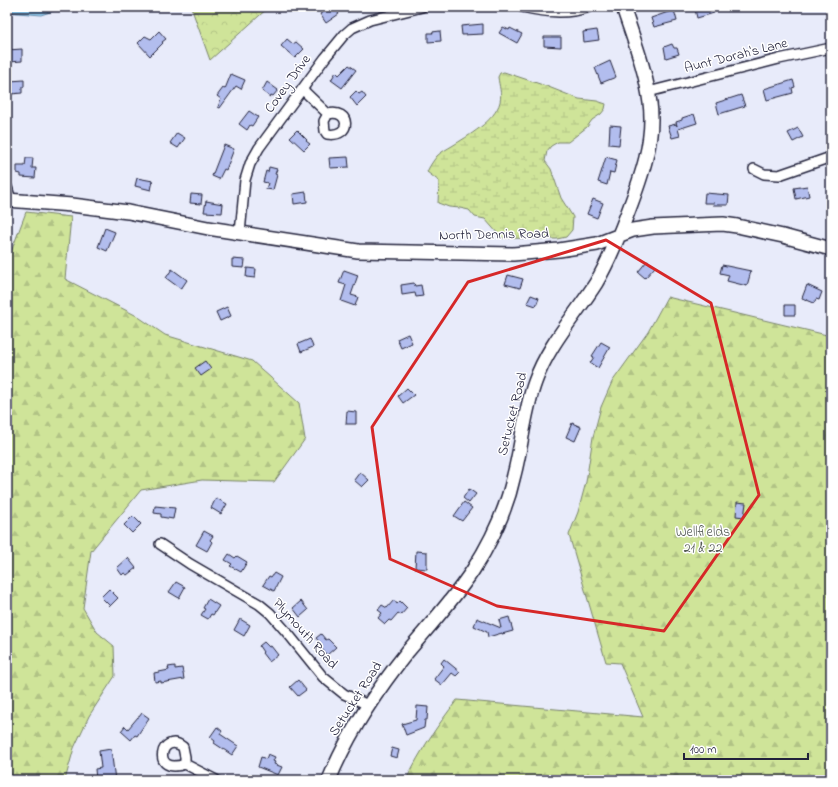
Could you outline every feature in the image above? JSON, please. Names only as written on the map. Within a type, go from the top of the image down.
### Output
[{"type":"main road","name":"Setucket Road","points":[[329,780],[352,730],[368,705],[472,572],[487,545],[511,489],[530,400],[541,367],[564,329],[597,281],[620,234],[645,161],[651,115],[648,92],[640,58],[623,7]]},
{"type":"main road","name":"North Dennis Road","points":[[9,200],[72,205],[154,217],[240,233],[368,252],[513,254],[559,250],[596,244],[633,230],[654,227],[723,224],[783,236],[831,249]]},
{"type":"street","name":"Covey Drive","points":[[240,233],[245,180],[250,164],[259,148],[344,34],[352,28],[370,20],[422,7]]},
{"type":"street","points":[[522,7],[556,12],[573,11],[589,7]]},
{"type":"street","name":"Aunt Dorah's Lane","points":[[648,92],[779,59],[831,48]]},
{"type":"street","points":[[302,89],[328,114]]},
{"type":"street","points":[[754,169],[764,174],[779,175],[831,157]]},
{"type":"street","points":[[7,187],[9,200]]},
{"type":"street","name":"Plymouth Road","points":[[160,544],[259,604],[270,613],[323,677],[344,694],[368,705]]},
{"type":"street","points":[[185,764],[216,780]]},
{"type":"highlighted area","points":[[606,240],[711,303],[759,495],[664,631],[497,606],[390,559],[372,427],[468,282]]},
{"type":"green space","points":[[191,7],[269,7],[210,60]]},
{"type":"green space","points":[[504,72],[579,99],[597,101],[606,104],[605,109],[601,114],[592,120],[587,127],[568,142],[558,142],[551,146],[547,151],[545,161],[551,169],[561,198],[573,217],[572,230],[566,237],[557,239],[503,238],[485,219],[475,217],[469,210],[449,207],[438,203],[439,181],[427,172],[428,170],[437,156],[473,133],[493,115],[501,99],[498,77],[500,73]]},
{"type":"green space","points":[[26,212],[71,217],[65,279],[137,316],[165,335],[252,361],[299,403],[305,439],[274,482],[202,480],[141,490],[91,551],[83,608],[97,632],[114,646],[115,676],[89,716],[74,748],[65,780],[13,780],[7,760],[7,253],[11,252]]},
{"type":"green space","name":"Wellfields 21 & 22","points":[[667,297],[831,336],[831,780],[406,780],[429,739],[457,700],[643,717],[620,663],[606,662],[569,535],[578,512],[586,482],[593,437],[601,407],[612,382],[648,332]]},
{"type":"water","points":[[7,7],[65,7],[41,15],[7,12]]},
{"type":"building","points":[[331,7],[334,7],[339,14],[326,23],[320,14]]},
{"type":"building","points":[[712,7],[714,13],[697,18],[695,9]]},
{"type":"building","points":[[674,10],[677,21],[654,27],[651,18]]},
{"type":"building","points":[[483,24],[483,34],[462,35],[461,26]]},
{"type":"building","points":[[503,27],[509,30],[510,28],[522,34],[517,43],[499,33]]},
{"type":"building","points":[[597,30],[599,40],[584,42],[583,32]]},
{"type":"building","points":[[159,31],[166,39],[150,56],[138,43],[145,36],[151,39]]},
{"type":"building","points":[[440,31],[441,41],[428,42],[428,33]]},
{"type":"building","points":[[544,37],[561,37],[561,47],[544,46]]},
{"type":"building","points":[[287,39],[293,44],[296,42],[304,49],[295,58],[281,46]]},
{"type":"building","points":[[672,44],[674,48],[677,48],[679,54],[666,58],[664,47]]},
{"type":"building","points":[[22,49],[22,61],[9,62],[8,50]]},
{"type":"building","points":[[610,61],[616,77],[601,83],[595,68]]},
{"type":"building","points":[[349,65],[356,70],[342,88],[331,80],[336,72],[339,75]]},
{"type":"building","points":[[231,74],[245,80],[241,89],[236,86],[220,108],[218,107],[221,99],[217,96],[223,88],[225,89]]},
{"type":"building","points":[[24,80],[22,93],[11,94],[10,81]]},
{"type":"building","points":[[793,80],[795,87],[792,88],[793,93],[767,100],[764,89]]},
{"type":"building","points":[[267,82],[278,90],[273,96],[271,95],[270,97],[262,91]]},
{"type":"building","points":[[356,91],[359,94],[362,92],[366,97],[357,106],[350,97]]},
{"type":"building","points":[[741,95],[745,106],[719,114],[716,103]]},
{"type":"building","points":[[249,111],[258,117],[252,126],[250,125],[247,130],[239,124]]},
{"type":"building","points":[[694,114],[697,123],[678,129],[680,136],[672,138],[668,126],[676,124],[677,126],[676,122],[682,120],[682,118]]},
{"type":"building","points":[[610,125],[621,126],[619,145],[609,144]]},
{"type":"building","points":[[798,128],[803,137],[793,142],[788,133]]},
{"type":"building","points":[[297,130],[310,144],[304,150],[290,137]]},
{"type":"building","points":[[177,133],[185,138],[178,148],[170,143]]},
{"type":"building","points":[[224,145],[234,149],[226,170],[224,169],[219,179],[212,176]]},
{"type":"building","points":[[348,157],[349,167],[330,168],[329,158]]},
{"type":"building","points":[[606,157],[617,160],[614,173],[610,172],[607,185],[598,182]]},
{"type":"building","points":[[26,158],[33,158],[32,168],[36,168],[35,178],[21,177],[21,174],[17,173],[17,166],[25,166]]},
{"type":"building","points":[[269,167],[277,169],[273,190],[266,189],[268,183],[263,182],[266,171],[268,172]]},
{"type":"building","points":[[137,178],[153,181],[151,190],[135,186]]},
{"type":"building","points":[[807,186],[809,196],[796,199],[794,188]]},
{"type":"building","points":[[306,192],[307,202],[294,204],[293,194]]},
{"type":"building","points":[[705,193],[729,195],[728,205],[713,205],[714,203],[704,203]]},
{"type":"building","points":[[191,194],[202,195],[201,204],[190,203]]},
{"type":"building","points":[[593,199],[603,203],[597,218],[587,214]]},
{"type":"building","points":[[206,201],[223,204],[222,213],[204,212]]},
{"type":"building","points":[[105,228],[115,232],[107,251],[98,247]]},
{"type":"building","points":[[232,259],[245,260],[244,268],[232,267]]},
{"type":"building","points":[[647,261],[655,267],[645,278],[638,272]]},
{"type":"building","points":[[722,265],[751,271],[747,286],[727,281],[729,275],[720,273]]},
{"type":"building","points":[[247,268],[256,269],[255,278],[246,277]]},
{"type":"building","points":[[172,269],[187,280],[181,289],[166,278]]},
{"type":"building","points":[[344,270],[358,275],[351,295],[358,297],[355,306],[341,301],[346,285],[339,283]]},
{"type":"building","points":[[508,275],[523,279],[520,288],[505,284]]},
{"type":"building","points":[[414,283],[415,286],[421,285],[423,296],[416,297],[415,293],[402,295],[401,285]]},
{"type":"building","points":[[807,285],[822,292],[819,300],[816,299],[814,303],[802,298]]},
{"type":"building","points":[[531,295],[539,298],[536,306],[527,303]]},
{"type":"building","points":[[785,305],[795,305],[795,315],[785,315]]},
{"type":"building","points":[[227,307],[231,316],[220,321],[216,312]]},
{"type":"building","points":[[408,334],[412,343],[401,348],[397,339]]},
{"type":"building","points":[[310,339],[313,347],[301,352],[298,344]]},
{"type":"building","points":[[601,342],[610,347],[598,368],[590,363],[594,357],[592,356]]},
{"type":"building","points":[[205,361],[211,369],[201,376],[195,368]]},
{"type":"building","points":[[407,388],[414,395],[403,403],[398,396]]},
{"type":"building","points":[[347,411],[356,412],[356,424],[346,424]]},
{"type":"building","points":[[572,423],[581,427],[575,441],[566,437]]},
{"type":"building","points":[[360,472],[369,480],[362,487],[354,480]]},
{"type":"building","points":[[469,489],[476,494],[469,503],[463,498]]},
{"type":"building","points":[[216,498],[227,504],[221,514],[211,508]]},
{"type":"building","points":[[464,502],[472,508],[462,521],[454,516]]},
{"type":"building","points":[[737,502],[746,503],[744,517],[736,516]]},
{"type":"building","points":[[155,506],[175,508],[173,519],[161,517],[161,514],[154,513]]},
{"type":"building","points":[[133,516],[141,524],[132,533],[124,525]]},
{"type":"building","points":[[204,531],[213,536],[210,540],[212,542],[207,551],[196,545]]},
{"type":"building","points":[[416,551],[427,552],[427,569],[415,568]]},
{"type":"building","points":[[229,554],[235,558],[237,556],[247,562],[241,572],[230,566],[232,564],[225,560]]},
{"type":"building","points":[[128,558],[136,568],[127,575],[124,573],[122,575],[117,568]]},
{"type":"building","points":[[274,573],[281,577],[274,591],[263,585],[269,576],[271,577]]},
{"type":"building","points":[[176,582],[185,587],[179,598],[169,592]]},
{"type":"building","points":[[109,589],[118,598],[110,606],[101,597]]},
{"type":"building","points":[[208,599],[219,606],[213,615],[211,614],[208,619],[201,615],[205,609],[203,608]]},
{"type":"building","points":[[394,600],[397,604],[400,601],[407,608],[401,615],[398,613],[391,621],[389,620],[385,624],[378,618],[382,613],[378,610],[382,605],[387,608]]},
{"type":"building","points":[[301,601],[308,610],[300,617],[293,608]]},
{"type":"building","points":[[509,617],[513,631],[502,634],[488,637],[487,632],[474,626],[477,618],[501,628],[499,620]]},
{"type":"building","points":[[240,619],[250,625],[244,636],[234,630]]},
{"type":"building","points":[[321,634],[326,640],[328,639],[336,647],[327,655],[319,646],[321,644],[316,638]]},
{"type":"building","points":[[264,642],[269,647],[271,646],[278,655],[269,662],[259,646]]},
{"type":"building","points":[[444,659],[460,672],[456,676],[452,673],[442,685],[434,679],[444,666],[441,663]]},
{"type":"building","points":[[175,666],[175,669],[182,668],[184,679],[161,683],[161,681],[155,682],[154,673],[169,670],[168,667]]},
{"type":"building","points":[[298,680],[306,690],[298,696],[290,687]]},
{"type":"building","points":[[417,706],[428,707],[427,720],[425,720],[424,728],[406,735],[402,724],[416,720]]},
{"type":"building","points":[[142,713],[149,718],[137,736],[135,735],[131,740],[121,731],[125,726],[128,729]]},
{"type":"building","points":[[217,727],[222,731],[220,734],[238,746],[232,755],[214,743],[215,741],[210,737]]},
{"type":"building","points":[[392,748],[399,750],[397,758],[390,756]]},
{"type":"building","points":[[111,749],[115,780],[96,780],[95,769],[101,768],[99,751]]},
{"type":"building","points":[[268,754],[275,757],[273,761],[275,762],[274,764],[282,767],[278,775],[258,767],[261,757],[266,759]]}]
